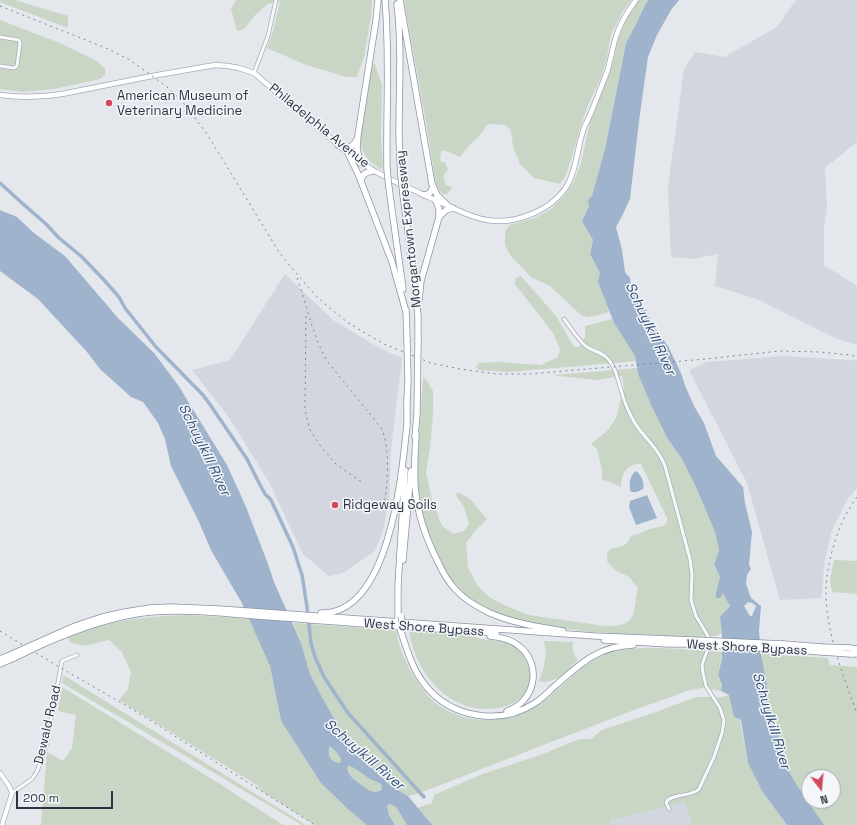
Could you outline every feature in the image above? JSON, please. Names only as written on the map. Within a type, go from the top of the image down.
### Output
[{"type":"highway","points":[[360,163],[357,152],[358,139],[378,0]]},
{"type":"highway","name":"Morgantown Expressway","points":[[384,0],[387,54],[389,188],[406,312],[408,381],[407,424]]},
{"type":"highway","name":"Morgantown Expressway","points":[[396,0],[399,18],[399,131],[402,195],[412,260],[418,316],[416,434]]},
{"type":"highway","points":[[400,0],[433,186],[437,195],[450,206],[439,218]]},
{"type":"highway","points":[[338,145],[345,148],[350,147],[355,144],[358,139]]},
{"type":"highway","points":[[348,153],[356,168],[392,262],[406,312]]},
{"type":"highway","points":[[361,181],[368,171],[373,171]]},
{"type":"highway","points":[[424,195],[431,192],[433,186]]},
{"type":"highway","points":[[418,316],[420,286],[439,218],[439,209],[435,200]]},
{"type":"highway","points":[[312,616],[333,612],[350,604],[362,592],[372,577],[386,544],[395,508],[403,463],[407,424]]},
{"type":"highway","points":[[407,424],[398,586],[400,617],[404,644],[413,665],[425,685],[445,703],[469,714],[500,716],[512,713],[531,706],[545,696],[582,663],[602,651],[622,646],[668,644]]},
{"type":"highway","points":[[400,617],[401,580],[416,434]]},
{"type":"highway","points":[[416,434],[414,464],[415,486],[424,533],[446,576],[456,590],[465,599],[483,610],[508,620],[595,636]]},
{"type":"highway","name":"West Shore Bypass","points":[[0,664],[12,656],[41,643],[90,625],[134,614],[176,611],[279,613],[452,630],[668,644],[691,642]]},
{"type":"highway","name":"West Shore Bypass","points":[[220,611],[853,652],[857,649]]},
{"type":"highway","points":[[402,629],[410,652],[420,672],[432,688],[446,700],[469,711],[488,714],[508,711],[522,703],[532,685],[533,668],[531,661],[521,647],[514,642],[503,638],[452,630]]},
{"type":"highway","name":"West Shore Bypass","points":[[0,659],[12,656]]},
{"type":"main road","name":"Philadelphia Avenue","points":[[0,95],[29,97],[62,94],[215,65],[239,68],[254,73],[338,145],[360,163],[373,171],[468,215],[487,220],[509,220],[528,216],[544,207],[560,195],[571,178],[582,132],[609,67],[618,32],[627,13],[636,0]]},
{"type":"street","points":[[254,73],[267,42],[276,0]]},
{"type":"street","points":[[0,37],[19,40],[20,43],[16,68],[0,66]]},
{"type":"street","points":[[564,318],[581,342],[606,357],[613,366],[616,371],[622,395],[637,427],[661,458],[666,470],[690,559],[692,575],[691,600],[696,616],[708,636],[707,651],[702,665],[703,673],[706,686],[720,708],[724,720],[722,733],[714,757],[699,789],[696,792],[683,794],[668,800],[666,802],[668,809]]},
{"type":"street","name":"Dewald Road","points":[[12,793],[30,780],[36,773],[46,746],[62,661],[77,655]]},
{"type":"street","points":[[0,772],[10,786],[12,793],[2,825]]},
{"type":"shaded area","points":[[797,0],[857,0],[857,142],[825,168],[827,208],[824,229],[824,265],[857,286],[857,345],[837,339],[757,299],[715,286],[718,254],[692,259],[671,257],[668,187],[684,69],[695,52],[724,57],[777,27]]},
{"type":"shaded area","points":[[285,274],[333,320],[381,349],[402,358],[391,450],[389,500],[383,531],[375,551],[343,573],[329,576],[303,554],[269,482],[228,416],[192,370],[230,360]]},
{"type":"shaded area","points":[[783,356],[857,361],[857,488],[847,500],[832,530],[825,560],[821,598],[780,600],[747,483],[689,370],[707,362]]},
{"type":"shaded area","points":[[684,802],[692,825],[611,825],[610,820]]},
{"type":"green space","points":[[0,0],[15,0],[68,16],[68,28],[0,2]]},
{"type":"green space","points":[[236,0],[372,0],[371,16],[364,57],[357,77],[346,77],[304,64],[267,48],[273,32],[280,1],[268,4],[256,14],[244,29],[237,31],[231,9]]},
{"type":"green space","points":[[404,0],[631,0],[623,11],[611,34],[601,78],[588,105],[565,177],[560,184],[534,178],[520,164],[513,147],[511,131],[506,125],[488,124],[460,157],[444,150],[441,152],[440,161],[445,163],[448,169],[443,176],[446,185],[452,187],[448,194],[443,194],[438,189],[435,180]]},
{"type":"green space","points":[[639,0],[648,0],[626,43],[605,149],[592,196],[589,200],[589,206],[582,220],[593,240],[590,254],[600,273],[609,312],[588,317],[581,315],[550,286],[531,277],[510,255],[505,245],[505,231],[510,225],[535,218],[551,209],[565,195],[574,181],[581,163],[590,122],[608,76],[618,39],[627,18]]},
{"type":"green space","points":[[0,20],[60,43],[95,60],[105,68],[105,75],[100,79],[54,89],[22,92],[0,89]]},
{"type":"green space","points":[[375,64],[382,85],[381,139],[383,168],[380,169],[366,156],[361,142],[363,109],[372,65]]},
{"type":"green space","points":[[521,276],[556,316],[574,347],[579,347],[585,337],[585,326],[612,319],[635,356],[636,361],[509,372],[479,370],[476,367],[479,363],[497,362],[541,365],[558,357],[560,349],[553,333],[515,284],[515,278]]},
{"type":"green space","points":[[637,368],[638,374],[652,407],[667,438],[682,459],[696,487],[715,532],[719,550],[714,564],[720,577],[716,592],[722,591],[730,606],[720,617],[721,633],[716,636],[699,637],[619,634],[582,631],[536,624],[500,615],[465,594],[452,580],[443,565],[432,542],[421,507],[417,473],[423,377],[433,391],[433,415],[426,472],[432,500],[442,526],[454,534],[464,531],[469,524],[462,504],[456,495],[458,492],[470,499],[487,519],[466,543],[468,567],[477,585],[489,597],[528,615],[605,626],[616,626],[624,624],[632,617],[638,588],[629,577],[612,567],[607,561],[607,554],[610,549],[625,545],[631,536],[664,526],[667,522],[667,518],[641,464],[635,464],[624,472],[621,487],[602,479],[602,470],[597,449],[591,444],[608,430],[616,418],[624,388],[622,376],[596,380],[555,375]]},
{"type":"green space","points":[[834,560],[857,561],[857,594],[832,592],[830,580]]},
{"type":"green space","points":[[186,615],[249,619],[270,666],[281,721],[294,741],[381,825],[315,825],[254,786],[263,789],[119,700],[128,689],[131,672],[122,652],[109,640],[85,646],[71,643],[68,637],[91,628],[114,622],[150,617]]},
{"type":"green space","points":[[293,623],[396,630],[402,653],[408,667],[428,696],[448,711],[481,720],[505,718],[527,712],[551,695],[590,660],[614,651],[627,649],[661,648],[722,652],[718,675],[721,684],[721,691],[702,688],[690,690],[634,710],[417,794],[408,796],[391,786],[350,746],[310,674],[301,643]]},
{"type":"green space","points":[[409,631],[461,634],[487,640],[506,642],[513,645],[519,649],[529,665],[529,684],[525,693],[510,705],[501,708],[480,709],[456,702],[436,687],[425,673],[413,649]]},
{"type":"green space","points":[[544,641],[573,642],[573,652],[578,660],[561,676],[545,682],[539,681],[544,666],[546,653]]},
{"type":"green space","points":[[761,654],[828,658],[830,665],[857,667],[857,825],[806,825],[776,779]]},
{"type":"green space","points":[[63,675],[306,825],[302,825],[62,683]]},
{"type":"green space","points":[[62,687],[220,784],[283,825],[41,825],[47,752],[63,761],[72,748],[76,715],[58,711]]},
{"type":"green space","points":[[729,695],[734,717],[740,720],[748,763],[762,791],[787,825],[692,825],[684,802],[610,820],[611,825],[433,825],[417,808],[432,803],[434,795],[480,775],[543,754],[579,739],[591,739],[602,730],[696,697],[721,697]]},
{"type":"green space","points":[[329,747],[338,753],[341,762],[336,762],[330,758]]},
{"type":"green space","points":[[349,766],[381,784],[382,788],[377,791],[367,789],[351,776],[347,768]]},
{"type":"green space","points":[[390,804],[396,807],[407,825],[395,825],[389,815],[387,806]]},
{"type":"water","name":"Schuylkill River","points":[[648,0],[679,0],[671,10],[657,35],[648,57],[630,199],[616,227],[622,250],[625,272],[630,278],[631,286],[637,298],[647,311],[652,324],[668,346],[694,406],[704,423],[716,456],[743,487],[752,532],[749,565],[751,569],[747,575],[746,584],[751,598],[761,606],[759,631],[770,714],[775,724],[787,768],[801,791],[801,809],[813,809],[824,825],[787,825],[762,791],[748,763],[741,720],[734,717],[729,695],[721,691],[722,685],[718,675],[722,658],[720,617],[730,606],[722,592],[720,598],[716,598],[720,577],[714,564],[719,550],[715,532],[696,487],[682,459],[667,438],[652,407],[638,374],[635,356],[614,323],[598,282],[600,273],[590,254],[593,240],[582,221],[589,206],[588,200],[592,196],[605,149],[626,43]],"holes":[[[748,602],[756,606],[752,616],[750,616],[744,606]]]},
{"type":"water","name":"Schuylkill River","points":[[0,210],[17,217],[34,233],[65,256],[118,318],[154,353],[178,385],[227,465],[246,507],[274,582],[301,643],[310,674],[350,746],[391,786],[408,796],[433,825],[407,825],[396,807],[390,804],[387,806],[389,815],[395,825],[367,825],[321,783],[281,721],[270,666],[242,603],[211,550],[199,522],[171,466],[165,439],[158,423],[143,402],[131,397],[100,369],[87,352],[38,299],[0,271]],"holes":[[[329,747],[338,753],[341,762],[336,762],[330,758]],[[349,766],[381,784],[382,789],[377,792],[367,789],[351,776],[347,768]]]},
{"type":"water","points":[[636,471],[642,479],[643,489],[637,492],[631,492],[630,480]]},
{"type":"water","points":[[647,495],[657,518],[636,525],[629,507],[630,501]]},
{"type":"waterway","name":"Schuylkill River","points":[[0,183],[46,224],[59,238],[81,256],[104,280],[119,297],[125,308],[156,347],[209,403],[247,459],[265,494],[271,500],[293,547],[302,575],[311,643],[315,657],[324,677],[348,713],[424,797]]},
{"type":"railway","points":[[0,6],[106,48],[128,59],[167,87],[182,101],[207,134],[279,252],[291,267],[315,295],[326,305],[347,322],[384,344],[431,363],[497,374],[529,374],[706,359],[780,351],[820,352],[857,357]]},
{"type":"railway","points":[[297,278],[315,334],[327,361],[382,429],[385,437],[388,467],[384,505]]},
{"type":"railway","points":[[306,316],[305,410],[310,430],[322,448],[336,464],[363,483]]},
{"type":"railway","points":[[857,497],[845,516],[836,538],[828,568],[826,583],[827,613],[833,643],[857,714]]},
{"type":"railway","points":[[0,631],[137,712],[315,825]]},
{"type":"place","name":"American Museum of Veterinary Medicine","points":[[109,103]]},
{"type":"place","name":"Ridgeway Soils","points":[[335,505]]}]
